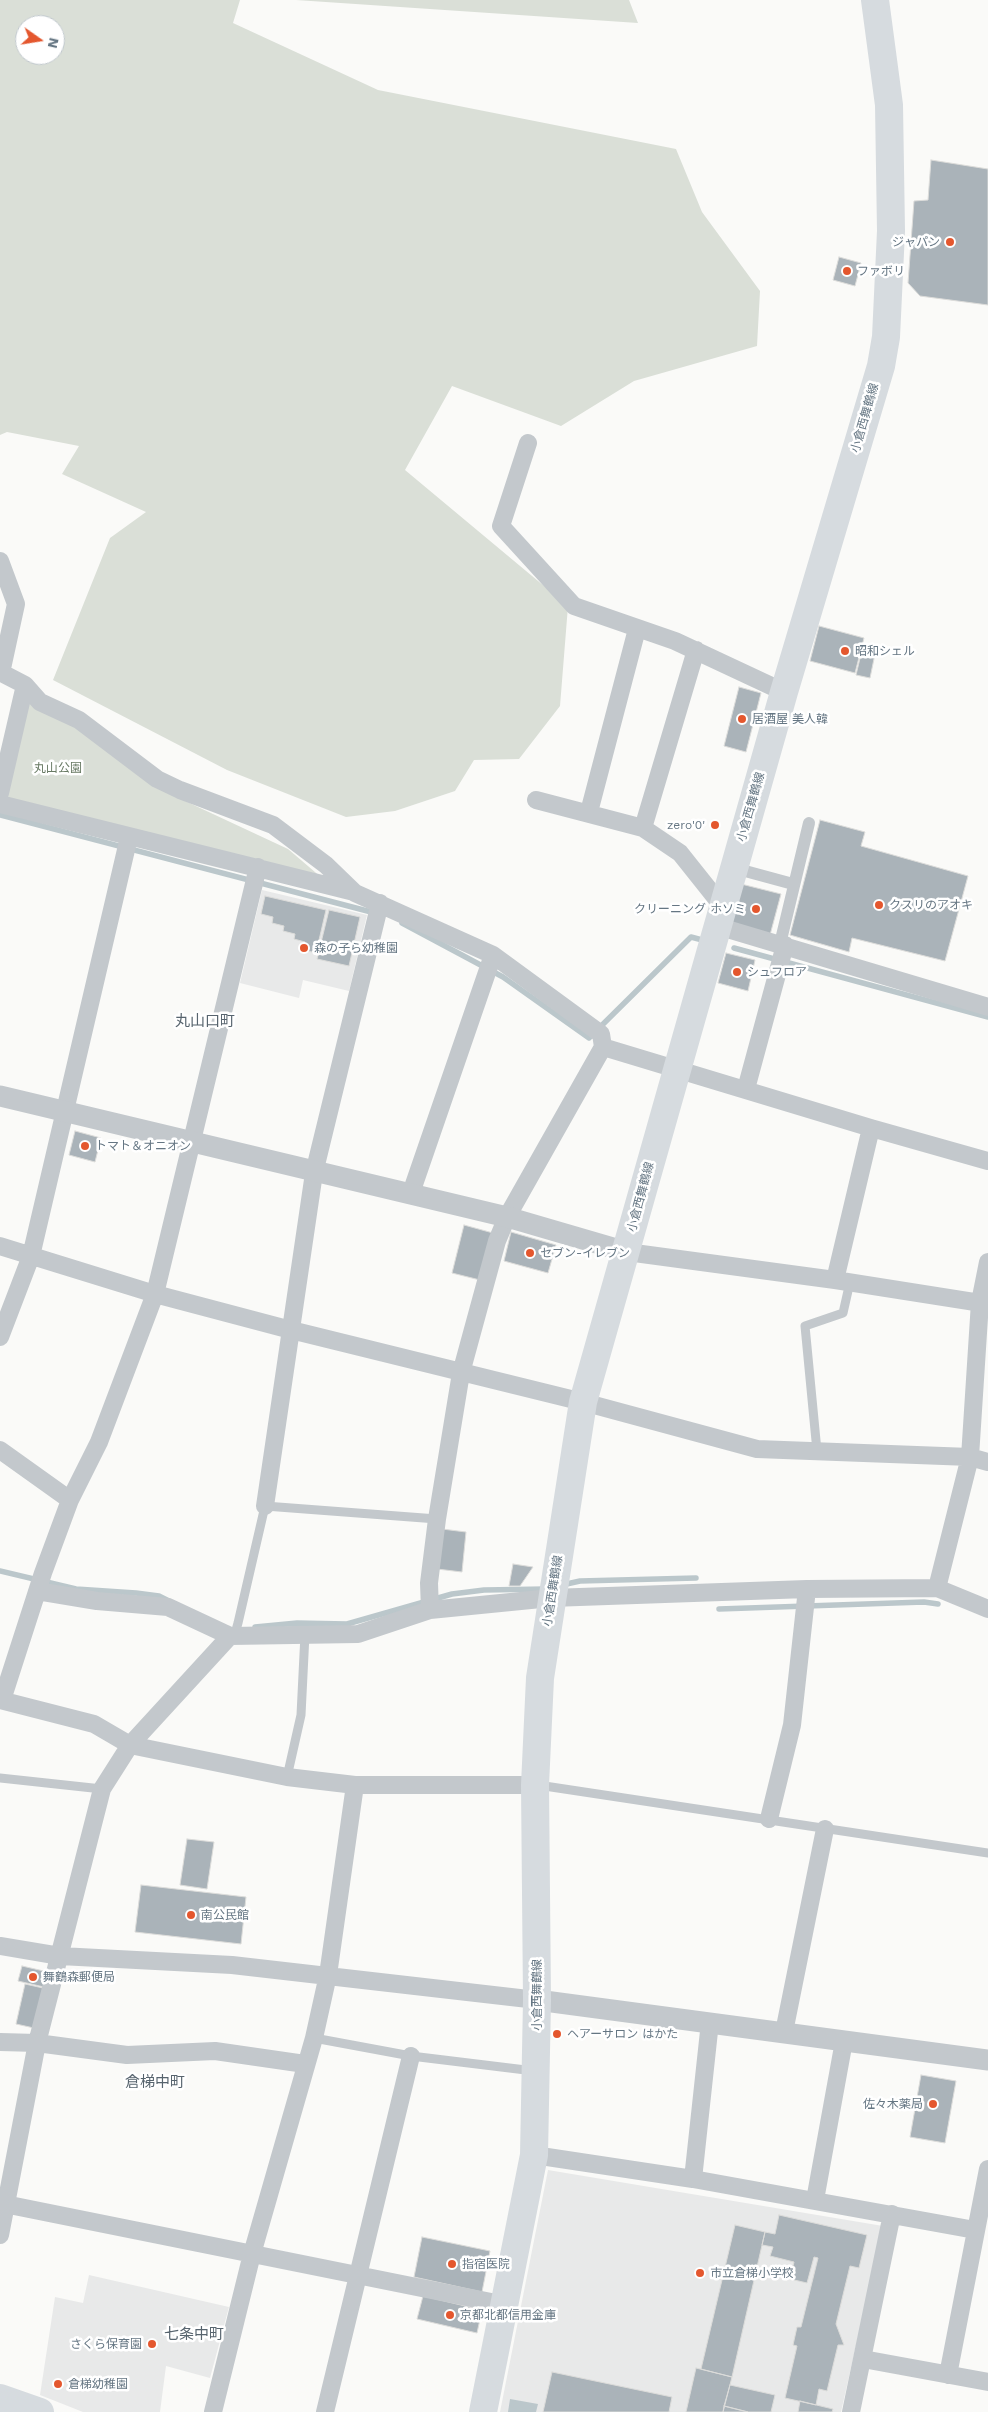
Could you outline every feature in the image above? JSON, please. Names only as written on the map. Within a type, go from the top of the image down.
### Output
[{"type":"main road","name":"小倉西舞鶴線","points":[[483,2412],[506,2305],[534,2155],[537,2000],[535,1785],[540,1678],[583,1402],[784,692],[881,366],[886,336],[891,230],[889,105],[875,0]]},
{"type":"main road","points":[[0,2398],[40,2412]]},
{"type":"street","points":[[528,443],[501,526],[574,606],[696,650],[784,692]]},
{"type":"street","points":[[0,561],[16,604],[1,673],[25,686],[40,702],[79,720],[157,779],[180,790],[273,825],[326,865],[356,893],[490,965],[586,1022],[602,1040],[676,1068],[871,1128],[988,1161]]},
{"type":"street","points":[[589,812],[637,629]]},
{"type":"street","points":[[643,828],[696,650]]},
{"type":"street","points":[[0,793],[25,686]]},
{"type":"street","points":[[536,800],[589,812],[643,828],[680,853],[720,917],[782,952],[988,1007]]},
{"type":"street","points":[[0,804],[129,837],[256,877],[356,893]]},
{"type":"street","points":[[746,1089],[782,952],[793,884],[809,823]]},
{"type":"street","points":[[0,1337],[31,1256],[129,837]]},
{"type":"street","points":[[734,868],[793,884]]},
{"type":"street","points":[[256,877],[155,1294],[99,1442],[70,1500],[40,1583],[1,1702],[94,1724],[130,1745],[287,1777],[355,1785],[535,1785]]},
{"type":"street","points":[[265,1506],[314,1173],[371,933],[379,907]]},
{"type":"street","points":[[411,1193],[490,965]]},
{"type":"street","points":[[430,1608],[429,1583],[437,1519],[461,1372],[497,1241],[507,1217],[602,1040]]},
{"type":"street","points":[[0,1096],[314,1173],[411,1193],[507,1217],[627,1252],[843,1281],[984,1303]]},
{"type":"street","points":[[843,1281],[871,1128]]},
{"type":"street","points":[[0,1246],[155,1294],[291,1330],[583,1402],[757,1449],[970,1457],[988,1462]]},
{"type":"street","points":[[937,1588],[970,1457],[988,1262]]},
{"type":"street","points":[[0,1450],[70,1500]]},
{"type":"street","points":[[40,1583],[97,1600],[168,1607],[235,1630],[305,1634],[358,1634],[430,1608],[551,1598],[807,1589],[937,1588],[988,1609]]},
{"type":"street","points":[[769,1819],[792,1725],[807,1589]]},
{"type":"street","points":[[0,2235],[3,2204],[37,2043],[102,1789],[130,1745],[235,1630]]},
{"type":"street","points":[[213,2412],[252,2254],[304,2064],[314,2038],[328,1975],[355,1785]]},
{"type":"street","points":[[784,2032],[826,1829]]},
{"type":"street","points":[[0,1946],[60,1956],[232,1965],[328,1975],[710,2022],[988,2060]]},
{"type":"street","points":[[693,2179],[710,2022]]},
{"type":"street","points":[[815,2200],[844,2041]]},
{"type":"street","points":[[0,2042],[37,2043],[127,2055],[215,2051],[304,2064]]},
{"type":"street","points":[[325,2412],[410,2056]]},
{"type":"street","points":[[534,2155],[693,2179],[975,2230]]},
{"type":"street","points":[[948,2375],[988,2169]]},
{"type":"street","points":[[3,2204],[506,2305]]},
{"type":"street","points":[[851,2412],[892,2214]]},
{"type":"street","points":[[863,2360],[988,2382]]},
{"type":"lane","points":[[817,1451],[805,1326],[843,1313],[843,1281]]},
{"type":"lane","points":[[235,1630],[265,1506],[437,1519]]},
{"type":"lane","points":[[287,1777],[301,1715],[305,1634]]},
{"type":"lane","points":[[0,1778],[102,1789]]},
{"type":"lane","points":[[535,1785],[988,1853]]},
{"type":"lane","points":[[314,2038],[410,2056],[536,2071]]},
{"type":"shaded area","name":"森の子ら幼稚園","points":[[262,890],[367,915],[349,991],[303,980],[299,998],[240,983]]},
{"type":"shaded area","name":"市立倉梯小学校","points":[[548,2170],[883,2226],[841,2412],[500,2412]]},
{"type":"shaded area","points":[[89,2275],[229,2307],[210,2378],[166,2366],[160,2412],[83,2412],[40,2395],[55,2297],[83,2303]]},
{"type":"shaded area","points":[[510,2399],[538,2404],[536,2412],[508,2412]]},
{"type":"green space","points":[[0,0],[240,0],[233,23],[378,90],[676,149],[702,212],[760,291],[757,346],[634,381],[561,426],[452,386],[405,470],[568,606],[560,706],[519,759],[474,760],[455,791],[395,811],[346,817],[227,770],[53,680],[110,538],[146,512],[62,474],[79,446],[7,432],[0,435]]},
{"type":"green space","points":[[296,0],[629,0],[638,23]]},
{"type":"green space","name":"丸山公園","points":[[27,702],[78,729],[153,786],[288,849],[322,878],[2,800]]},
{"type":"building","name":"ジャパン","points":[[931,160],[988,169],[988,305],[920,296],[908,283],[914,201],[928,200]]},
{"type":"building","name":"ファボリ","points":[[839,257],[861,263],[855,286],[833,280]]},
{"type":"building","points":[[819,626],[864,638],[855,673],[810,661]]},
{"type":"building","points":[[862,650],[875,654],[870,678],[856,675]]},
{"type":"building","name":"居酒屋 美人韓","points":[[739,687],[761,693],[746,752],[724,746]]},
{"type":"building","name":"クスリのアオキ","points":[[820,820],[865,832],[861,846],[968,876],[945,961],[852,938],[849,952],[790,935]]},
{"type":"building","name":"クリーニング ホソミ","points":[[741,884],[781,894],[770,935],[731,925]]},
{"type":"building","points":[[265,896],[326,910],[316,953],[304,950],[305,942],[294,939],[295,934],[283,931],[284,926],[272,923],[273,917],[261,914]]},
{"type":"building","points":[[329,910],[360,917],[349,966],[317,959]]},
{"type":"building","name":"シュフロア","points":[[726,953],[755,960],[748,991],[718,983]]},
{"type":"building","name":"トマト＆オニオン","points":[[75,1131],[101,1138],[95,1162],[69,1155]]},
{"type":"building","points":[[464,1225],[493,1233],[480,1280],[452,1273]]},
{"type":"building","name":"セブン-イレブン","points":[[511,1232],[556,1245],[548,1273],[504,1261]]},
{"type":"building","points":[[442,1529],[466,1532],[462,1572],[437,1569]]},
{"type":"building","points":[[513,1564],[533,1567],[520,1586],[509,1586]]},
{"type":"building","points":[[187,1839],[214,1842],[207,1889],[180,1885]]},
{"type":"building","name":"南公民館","points":[[141,1885],[246,1897],[241,1944],[135,1932]]},
{"type":"building","points":[[22,1966],[48,1972],[44,1987],[18,1981]]},
{"type":"building","points":[[25,1984],[43,1988],[34,2028],[16,2024]]},
{"type":"building","points":[[921,2075],[956,2081],[945,2143],[910,2137]]},
{"type":"building","points":[[779,2215],[867,2235],[859,2268],[850,2266],[836,2324],[844,2345],[838,2345],[827,2391],[819,2389],[816,2405],[785,2398],[797,2346],[793,2345],[797,2327],[801,2327],[818,2258],[814,2257],[807,2283],[790,2279],[794,2262],[770,2256],[773,2247],[762,2245],[765,2232],[775,2234]]},
{"type":"building","points":[[735,2225],[765,2232],[732,2377],[701,2369]]},
{"type":"building","name":"指宿医院","points":[[422,2237],[490,2251],[482,2292],[414,2277]]},
{"type":"building","name":"京都北都信用金庫","points":[[423,2296],[482,2310],[477,2333],[417,2319]]},
{"type":"building","points":[[696,2368],[732,2377],[723,2412],[686,2412]]},
{"type":"building","points":[[552,2372],[672,2397],[669,2412],[543,2412]]},
{"type":"building","points":[[730,2385],[775,2395],[771,2412],[748,2412],[724,2406]]},
{"type":"building","points":[[800,2401],[833,2409],[832,2412],[798,2412]]},
{"type":"building","points":[[724,2406],[748,2412],[723,2412]]},
{"type":"waterway","points":[[0,815],[375,913]]},
{"type":"waterway","points":[[402,923],[503,977],[589,1038],[691,937],[706,941]]},
{"type":"waterway","points":[[734,948],[988,1017]]},
{"type":"waterway","points":[[0,1571],[76,1589],[136,1593],[159,1596],[169,1601]]},
{"type":"waterway","points":[[562,1585],[580,1581],[696,1578]]},
{"type":"waterway","points":[[255,1627],[297,1623],[347,1624],[452,1594],[484,1590],[546,1589]]},
{"type":"waterway","points":[[719,1609],[924,1602],[938,1604]]},
{"type":"place","name":"ジャパン","points":[[950,242]]},
{"type":"place","name":"ファボリ","points":[[847,271]]},
{"type":"place","name":"昭和シェル","points":[[845,651]]},
{"type":"place","name":"居酒屋 美人韓","points":[[742,719]]},
{"type":"place","name":"zero'0'","points":[[715,825]]},
{"type":"place","name":"クスリのアオキ","points":[[879,905]]},
{"type":"place","name":"クリーニング ホソミ","points":[[756,909]]},
{"type":"place","name":"森の子ら幼稚園","points":[[304,948]]},
{"type":"place","name":"シュフロア","points":[[737,972]]},
{"type":"place","name":"トマト＆オニオン","points":[[85,1146]]},
{"type":"place","name":"セブン-イレブン","points":[[530,1253]]},
{"type":"place","name":"南公民館","points":[[191,1915]]},
{"type":"place","name":"舞鶴森郵便局","points":[[33,1977]]},
{"type":"place","name":"ヘアーサロン はかた","points":[[557,2034]]},
{"type":"place","name":"佐々木薬局","points":[[933,2104]]},
{"type":"place","name":"指宿医院","points":[[452,2264]]},
{"type":"place","name":"市立倉梯小学校","points":[[700,2273]]},
{"type":"place","name":"京都北都信用金庫","points":[[450,2315]]},
{"type":"place","name":"さくら保育園","points":[[152,2344]]},
{"type":"place","name":"倉梯幼稚園","points":[[58,2384]]},
{"type":"district","name":"丸山口町","points":[[205,1022]]},
{"type":"district","name":"倉梯中町","points":[[155,2083]]},
{"type":"district","name":"七条中町","points":[[194,2335]]}]
